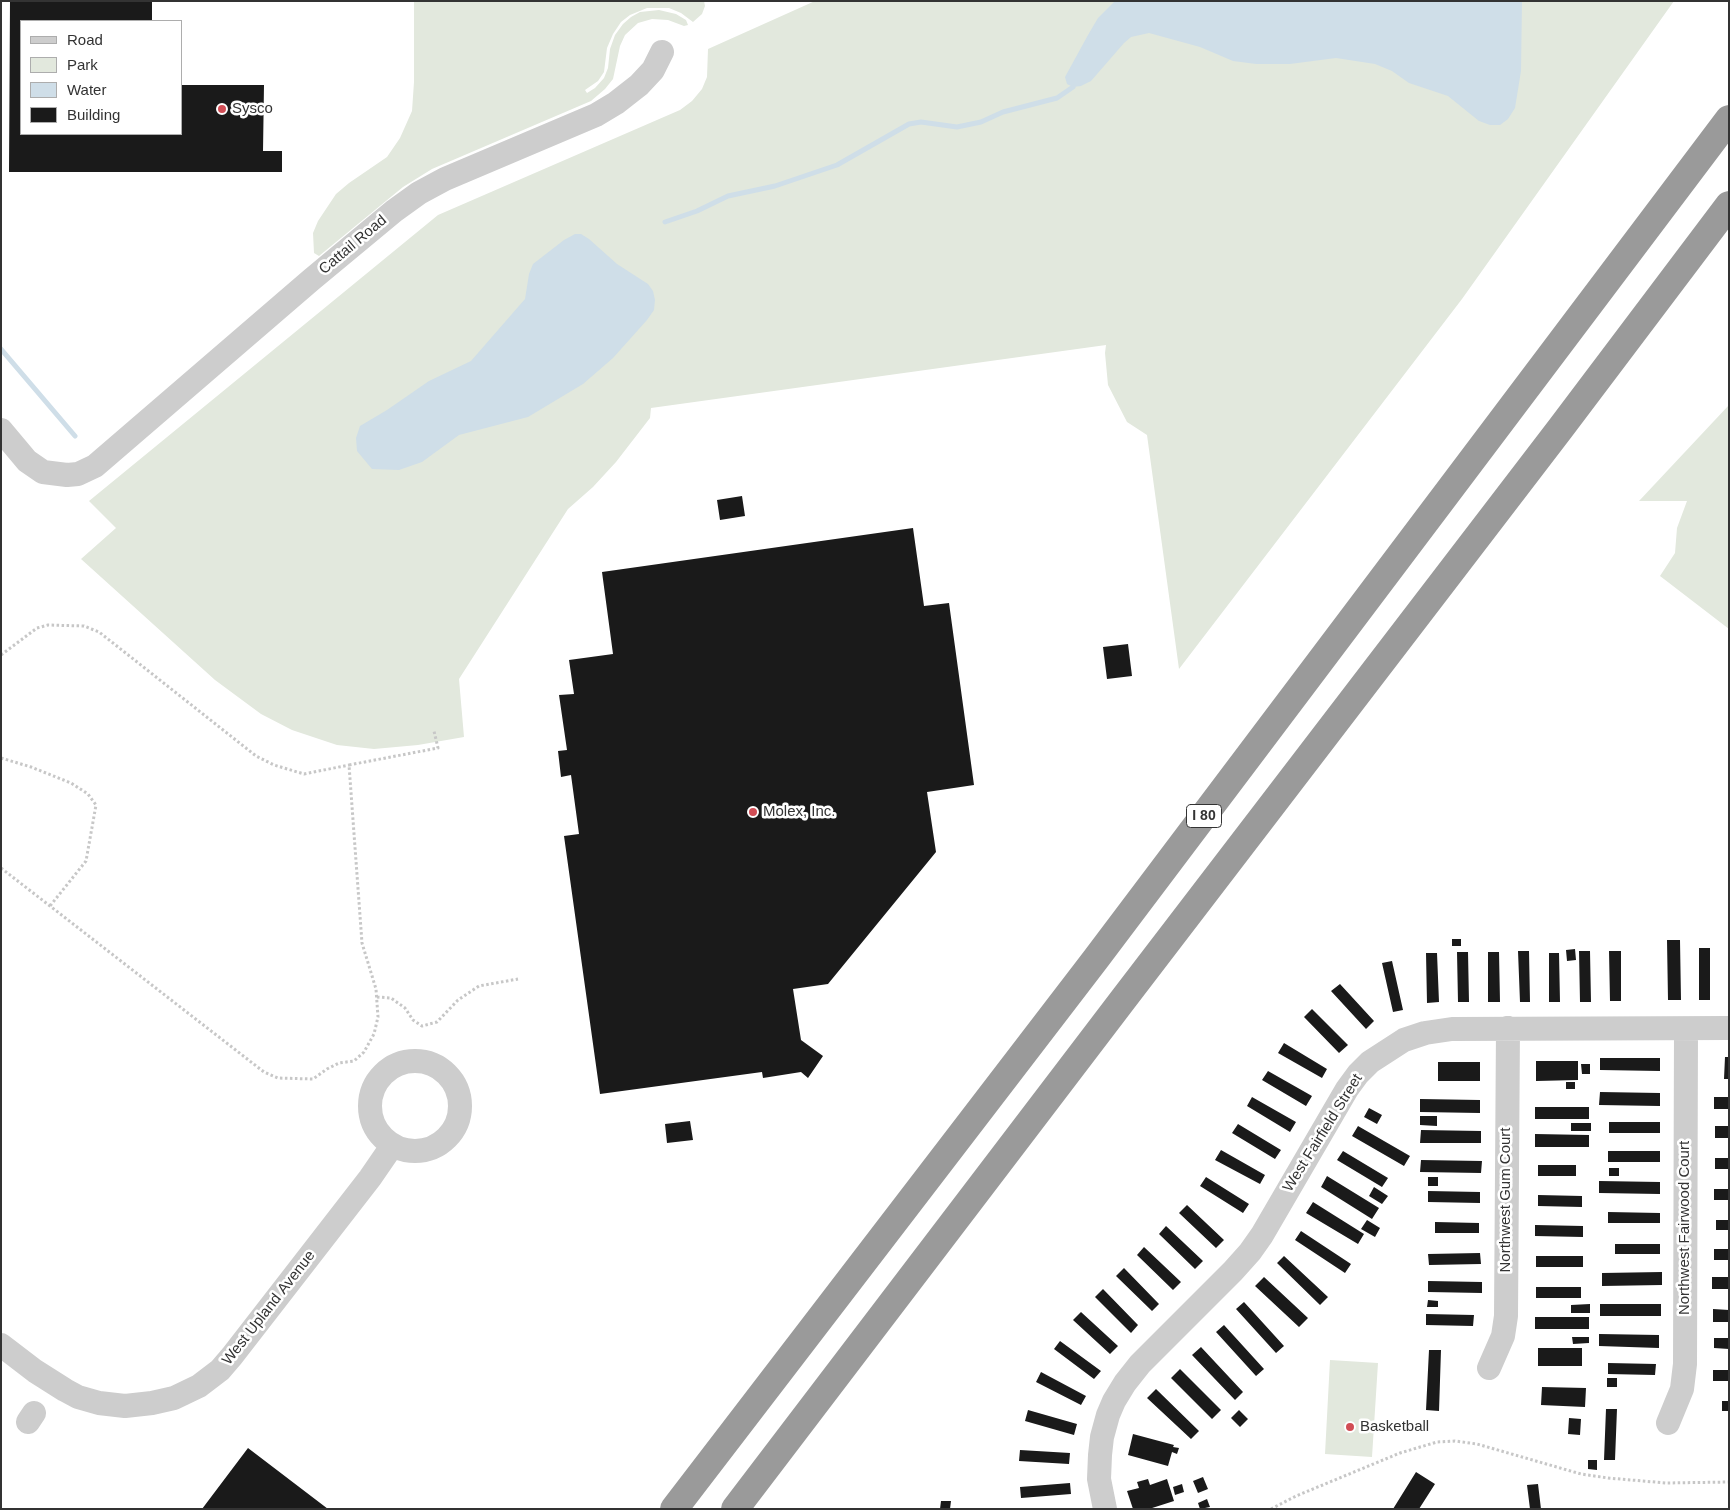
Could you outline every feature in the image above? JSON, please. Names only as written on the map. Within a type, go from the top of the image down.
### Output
[{"type":"highway","name":"I 80","points":[[674,1509],[1095,960],[1729,119]]},
{"type":"highway","points":[[735,1509],[1729,205]]},
{"type":"street","name":"Cattail Road","points":[[1,430],[27,461],[34,467],[49,473],[67,476],[78,474],[95,466],[400,206],[445,179],[596,115],[639,86],[653,70],[662,52]]},
{"type":"street","name":"Northwest Gum Court","points":[[1489,1368],[1503,1336],[1506,1316],[1508,1028]]},
{"type":"street","name":"West Fairfield Street","points":[[1105,1509],[1099,1479],[1100,1455],[1102,1436],[1114,1401],[1140,1364],[1233,1271],[1254,1246],[1347,1090],[1358,1074],[1370,1062],[1404,1040],[1425,1033],[1452,1029],[1729,1028]]},
{"type":"street","name":"Northwest Fairwood Court","points":[[1668,1423],[1682,1389],[1685,1364],[1686,1029]]},
{"type":"street","name":"West Upland Avenue","points":[[1,1345],[35,1371],[65,1390],[78,1397],[99,1403],[125,1406],[152,1404],[174,1398],[199,1386],[220,1370],[232,1356],[370,1178],[392,1146]]},
{"type":"path","points":[[1,655],[37,628],[48,626],[84,626],[99,632],[256,756],[274,765],[304,774],[438,748],[434,731]]},
{"type":"path","points":[[1,758],[31,767],[71,783],[88,794],[96,805],[86,861],[50,906]]},
{"type":"path","points":[[1,868],[264,1072],[278,1078],[313,1079],[326,1069],[354,1061],[364,1052],[374,1034],[378,1017],[376,989],[362,944],[349,765]]},
{"type":"path","points":[[377,997],[391,998],[405,1008],[413,1020],[422,1026],[437,1022],[458,1000],[479,986],[518,979]]},
{"type":"path","points":[[1271,1509],[1296,1496],[1400,1453],[1436,1442],[1455,1441],[1477,1444],[1581,1474],[1608,1478],[1666,1483],[1729,1482]]},
{"type":"green space","points":[[414,1],[704,1],[705,6],[702,14],[693,22],[681,13],[669,8],[647,8],[630,15],[621,22],[613,34],[607,48],[604,72],[598,81],[585,90],[587,93],[595,88],[604,78],[615,35],[631,17],[640,12],[659,10],[676,14],[686,20],[688,25],[684,26],[668,20],[652,19],[638,23],[625,35],[620,46],[613,79],[591,101],[432,169],[403,187],[319,256],[314,253],[313,233],[318,221],[336,194],[387,157],[400,138],[412,111]]},
{"type":"green space","points":[[815,1],[1674,1],[1462,299],[1179,669],[1147,435],[1127,422],[1108,385],[1106,345],[651,408],[650,418],[616,462],[593,487],[568,509],[459,679],[464,737],[418,745],[374,749],[337,745],[292,730],[261,714],[215,680],[81,559],[116,528],[89,501],[438,215],[680,110],[692,101],[702,89],[707,77],[708,49]]},
{"type":"green space","points":[[1729,405],[1729,629],[1660,576],[1675,553],[1677,528],[1687,501],[1639,501]]},
{"type":"green space","name":"Basketball","points":[[1330,1360],[1378,1363],[1372,1457],[1325,1454]]},
{"type":"water","points":[[1115,1],[1522,1],[1521,71],[1515,108],[1508,119],[1500,125],[1490,125],[1479,121],[1448,96],[1409,83],[1392,71],[1375,64],[1336,58],[1290,64],[1256,64],[1233,61],[1200,47],[1149,33],[1131,37],[1091,81],[1081,86],[1073,87],[1067,84],[1065,77],[1088,35],[1098,18]]},
{"type":"water","points":[[575,234],[581,234],[589,239],[617,264],[648,284],[653,291],[655,300],[654,310],[647,320],[613,358],[583,384],[528,417],[459,435],[422,462],[399,470],[372,469],[357,451],[356,438],[360,426],[429,381],[471,361],[525,299],[529,274],[533,264],[564,240]]},
{"type":"building","name":"Sysco","points":[[10,1],[152,1],[152,20],[20,20],[20,135],[182,135],[182,85],[264,85],[263,151],[282,151],[282,172],[9,172]]},
{"type":"building","points":[[742,496],[745,516],[720,520],[717,500]]},
{"type":"building","name":"Molex, Inc.","points":[[913,528],[924,606],[949,603],[974,785],[927,792],[936,852],[828,984],[793,989],[801,1040],[823,1056],[808,1078],[801,1072],[763,1078],[762,1072],[600,1094],[564,836],[579,834],[571,775],[561,777],[558,751],[567,750],[559,695],[574,694],[569,660],[613,654],[602,572]]},
{"type":"building","points":[[1128,644],[1132,676],[1107,679],[1103,647]]},
{"type":"building","points":[[1452,939],[1461,939],[1461,946],[1452,946]]},
{"type":"building","points":[[1667,940],[1680,940],[1681,1000],[1668,1000]]},
{"type":"building","points":[[1699,948],[1710,948],[1710,1000],[1699,1000]]},
{"type":"building","points":[[1575,949],[1576,960],[1567,961],[1566,950]]},
{"type":"building","points":[[1518,951],[1529,951],[1530,1002],[1520,1002]]},
{"type":"building","points":[[1579,951],[1590,951],[1591,1002],[1580,1002]]},
{"type":"building","points":[[1609,951],[1621,951],[1621,1001],[1610,1001]]},
{"type":"building","points":[[1457,952],[1468,952],[1469,1002],[1458,1002]]},
{"type":"building","points":[[1488,952],[1499,952],[1500,1002],[1488,1002]]},
{"type":"building","points":[[1426,953],[1437,953],[1439,1002],[1427,1003]]},
{"type":"building","points":[[1549,953],[1559,953],[1560,1002],[1549,1002]]},
{"type":"building","points":[[1392,961],[1403,1010],[1393,1012],[1382,963]]},
{"type":"building","points":[[1340,984],[1374,1021],[1366,1029],[1331,991]]},
{"type":"building","points":[[1312,1009],[1348,1045],[1339,1053],[1304,1017]]},
{"type":"building","points":[[1284,1043],[1327,1069],[1322,1078],[1278,1053]]},
{"type":"building","points":[[1725,1057],[1729,1057],[1729,1079],[1724,1079]]},
{"type":"building","points":[[1600,1058],[1660,1058],[1660,1071],[1600,1070]]},
{"type":"building","points":[[1536,1061],[1578,1061],[1578,1080],[1536,1081]]},
{"type":"building","points":[[1438,1062],[1480,1062],[1480,1081],[1438,1081]]},
{"type":"building","points":[[1581,1064],[1590,1064],[1590,1074],[1582,1074]]},
{"type":"building","points":[[1268,1071],[1312,1096],[1306,1106],[1262,1080]]},
{"type":"building","points":[[1566,1082],[1575,1082],[1575,1089],[1566,1089]]},
{"type":"building","points":[[1600,1092],[1660,1093],[1660,1106],[1599,1105]]},
{"type":"building","points":[[1252,1097],[1296,1122],[1290,1132],[1247,1106]]},
{"type":"building","points":[[1714,1097],[1729,1097],[1729,1109],[1714,1109]]},
{"type":"building","points":[[1420,1099],[1480,1100],[1480,1113],[1420,1112]]},
{"type":"building","points":[[1535,1107],[1589,1107],[1589,1119],[1535,1119]]},
{"type":"building","points":[[1369,1108],[1382,1115],[1377,1124],[1364,1117]]},
{"type":"building","points":[[1420,1116],[1437,1116],[1437,1126],[1420,1125]]},
{"type":"building","points":[[690,1121],[693,1140],[667,1143],[665,1124]]},
{"type":"building","points":[[1609,1122],[1660,1122],[1660,1133],[1609,1133]]},
{"type":"building","points":[[1571,1123],[1591,1123],[1591,1131],[1571,1131]]},
{"type":"building","points":[[1238,1124],[1281,1150],[1275,1159],[1232,1133]]},
{"type":"building","points":[[1358,1126],[1410,1156],[1404,1166],[1352,1136]]},
{"type":"building","points":[[1715,1126],[1729,1126],[1729,1138],[1715,1138]]},
{"type":"building","points":[[1421,1130],[1481,1131],[1481,1143],[1420,1143]]},
{"type":"building","points":[[1535,1134],[1589,1135],[1589,1147],[1535,1147]]},
{"type":"building","points":[[1221,1150],[1265,1175],[1260,1184],[1215,1160]]},
{"type":"building","points":[[1343,1151],[1388,1178],[1382,1187],[1337,1160]]},
{"type":"building","points":[[1608,1151],[1660,1151],[1660,1162],[1608,1162]]},
{"type":"building","points":[[1715,1158],[1729,1158],[1729,1169],[1715,1169]]},
{"type":"building","points":[[1421,1160],[1482,1161],[1481,1173],[1420,1172]]},
{"type":"building","points":[[1538,1165],[1576,1165],[1576,1176],[1538,1176]]},
{"type":"building","points":[[1609,1168],[1619,1168],[1619,1176],[1609,1176]]},
{"type":"building","points":[[1327,1176],[1379,1208],[1372,1219],[1321,1187]]},
{"type":"building","points":[[1206,1177],[1249,1204],[1243,1213],[1200,1186]]},
{"type":"building","points":[[1428,1177],[1438,1177],[1438,1186],[1428,1186]]},
{"type":"building","points":[[1599,1181],[1660,1182],[1660,1194],[1599,1193]]},
{"type":"building","points":[[1374,1187],[1388,1196],[1382,1204],[1369,1196]]},
{"type":"building","points":[[1714,1189],[1729,1189],[1729,1200],[1714,1200]]},
{"type":"building","points":[[1428,1191],[1480,1192],[1480,1203],[1428,1202]]},
{"type":"building","points":[[1538,1195],[1582,1196],[1582,1207],[1538,1206]]},
{"type":"building","points":[[1313,1202],[1364,1234],[1358,1244],[1306,1213]]},
{"type":"building","points":[[1187,1205],[1224,1240],[1216,1248],[1179,1213]]},
{"type":"building","points":[[1608,1212],[1660,1213],[1660,1223],[1608,1223]]},
{"type":"building","points":[[1367,1220],[1380,1228],[1375,1237],[1361,1229]]},
{"type":"building","points":[[1716,1220],[1729,1220],[1729,1230],[1716,1230]]},
{"type":"building","points":[[1435,1222],[1479,1223],[1479,1233],[1435,1233]]},
{"type":"building","points":[[1535,1225],[1583,1226],[1583,1237],[1535,1236]]},
{"type":"building","points":[[1166,1226],[1203,1261],[1195,1269],[1159,1234]]},
{"type":"building","points":[[1301,1231],[1351,1264],[1345,1273],[1295,1240]]},
{"type":"building","points":[[1615,1244],[1660,1244],[1660,1254],[1615,1254]]},
{"type":"building","points":[[1144,1247],[1181,1282],[1173,1290],[1137,1255]]},
{"type":"building","points":[[1714,1249],[1729,1249],[1729,1260],[1714,1260]]},
{"type":"building","points":[[1480,1253],[1481,1264],[1429,1265],[1428,1254]]},
{"type":"building","points":[[1284,1256],[1328,1297],[1320,1305],[1277,1263]]},
{"type":"building","points":[[1536,1256],[1583,1256],[1583,1267],[1536,1267]]},
{"type":"building","points":[[1124,1268],[1159,1304],[1152,1311],[1116,1276]]},
{"type":"building","points":[[1662,1272],[1662,1285],[1602,1286],[1602,1273]]},
{"type":"building","points":[[1264,1277],[1308,1318],[1299,1327],[1255,1286]]},
{"type":"building","points":[[1712,1277],[1729,1277],[1729,1289],[1712,1289]]},
{"type":"building","points":[[1428,1281],[1482,1282],[1482,1293],[1428,1292]]},
{"type":"building","points":[[1536,1287],[1581,1287],[1581,1298],[1536,1298]]},
{"type":"building","points":[[1103,1289],[1138,1325],[1131,1333],[1095,1297]]},
{"type":"building","points":[[1428,1300],[1438,1301],[1438,1307],[1427,1307]]},
{"type":"building","points":[[1244,1302],[1284,1346],[1276,1353],[1236,1309]]},
{"type":"building","points":[[1590,1304],[1590,1313],[1571,1313],[1571,1305]]},
{"type":"building","points":[[1600,1304],[1661,1304],[1661,1316],[1600,1316]]},
{"type":"building","points":[[1713,1309],[1729,1310],[1729,1322],[1713,1322]]},
{"type":"building","points":[[1081,1312],[1118,1346],[1110,1354],[1073,1320]]},
{"type":"building","points":[[1426,1314],[1474,1315],[1473,1326],[1426,1325]]},
{"type":"building","points":[[1535,1317],[1589,1317],[1589,1329],[1535,1329]]},
{"type":"building","points":[[1224,1325],[1264,1369],[1256,1376],[1216,1332]]},
{"type":"building","points":[[1599,1334],[1659,1335],[1659,1348],[1599,1346]]},
{"type":"building","points":[[1572,1337],[1589,1337],[1589,1343],[1573,1344]]},
{"type":"building","points":[[1714,1338],[1729,1338],[1729,1349],[1714,1348]]},
{"type":"building","points":[[1060,1341],[1101,1371],[1094,1379],[1054,1349]]},
{"type":"building","points":[[1201,1347],[1243,1392],[1235,1400],[1192,1355]]},
{"type":"building","points":[[1538,1348],[1582,1348],[1582,1366],[1538,1366]]},
{"type":"building","points":[[1429,1350],[1441,1350],[1439,1411],[1426,1410]]},
{"type":"building","points":[[1608,1363],[1656,1364],[1655,1375],[1608,1374]]},
{"type":"building","points":[[1180,1369],[1221,1410],[1212,1419],[1171,1378]]},
{"type":"building","points":[[1713,1370],[1729,1370],[1729,1381],[1713,1381]]},
{"type":"building","points":[[1041,1372],[1086,1396],[1081,1405],[1036,1382]]},
{"type":"building","points":[[1607,1378],[1617,1378],[1617,1387],[1607,1387]]},
{"type":"building","points":[[1542,1387],[1586,1388],[1585,1407],[1541,1405]]},
{"type":"building","points":[[1156,1389],[1199,1431],[1191,1439],[1147,1398]]},
{"type":"building","points":[[1722,1401],[1729,1401],[1729,1411],[1722,1411]]},
{"type":"building","points":[[1606,1409],[1617,1409],[1615,1460],[1604,1460]]},
{"type":"building","points":[[1028,1410],[1077,1424],[1074,1435],[1025,1421]]},
{"type":"building","points":[[1239,1410],[1248,1419],[1240,1427],[1231,1418]]},
{"type":"building","points":[[1569,1418],[1581,1419],[1580,1435],[1568,1434]]},
{"type":"building","points":[[1133,1434],[1174,1445],[1173,1447],[1179,1448],[1177,1454],[1172,1452],[1168,1466],[1128,1455]]},
{"type":"building","points":[[248,1448],[328,1509],[202,1509]]},
{"type":"building","points":[[1020,1450],[1070,1453],[1069,1464],[1019,1461]]},
{"type":"building","points":[[1588,1460],[1597,1460],[1597,1470],[1588,1469]]},
{"type":"building","points":[[1416,1472],[1435,1484],[1419,1509],[1393,1509]]},
{"type":"building","points":[[1203,1477],[1208,1489],[1198,1493],[1193,1481]]},
{"type":"building","points":[[1148,1479],[1150,1485],[1167,1479],[1174,1501],[1149,1509],[1133,1509],[1127,1491],[1139,1488],[1137,1482]]},
{"type":"building","points":[[1070,1483],[1071,1494],[1021,1498],[1020,1487]]},
{"type":"building","points":[[1182,1484],[1184,1492],[1175,1495],[1173,1487]]},
{"type":"building","points":[[1538,1484],[1541,1509],[1530,1509],[1527,1485]]},
{"type":"building","points":[[1207,1499],[1210,1507],[1200,1509],[1198,1503]]},
{"type":"building","points":[[941,1501],[951,1501],[950,1509],[940,1509]]},
{"type":"waterway","points":[[665,222],[697,211],[728,196],[775,186],[837,165],[909,124],[921,122],[957,127],[981,122],[1003,112],[1057,98],[1073,87]]},
{"type":"waterway","points":[[1,349],[75,436]]},
{"type":"place","name":"Sysco","points":[[222,109]]},
{"type":"place","name":"Molex, Inc.","points":[[753,812]]},
{"type":"place","name":"Basketball","points":[[1350,1427]]}]
